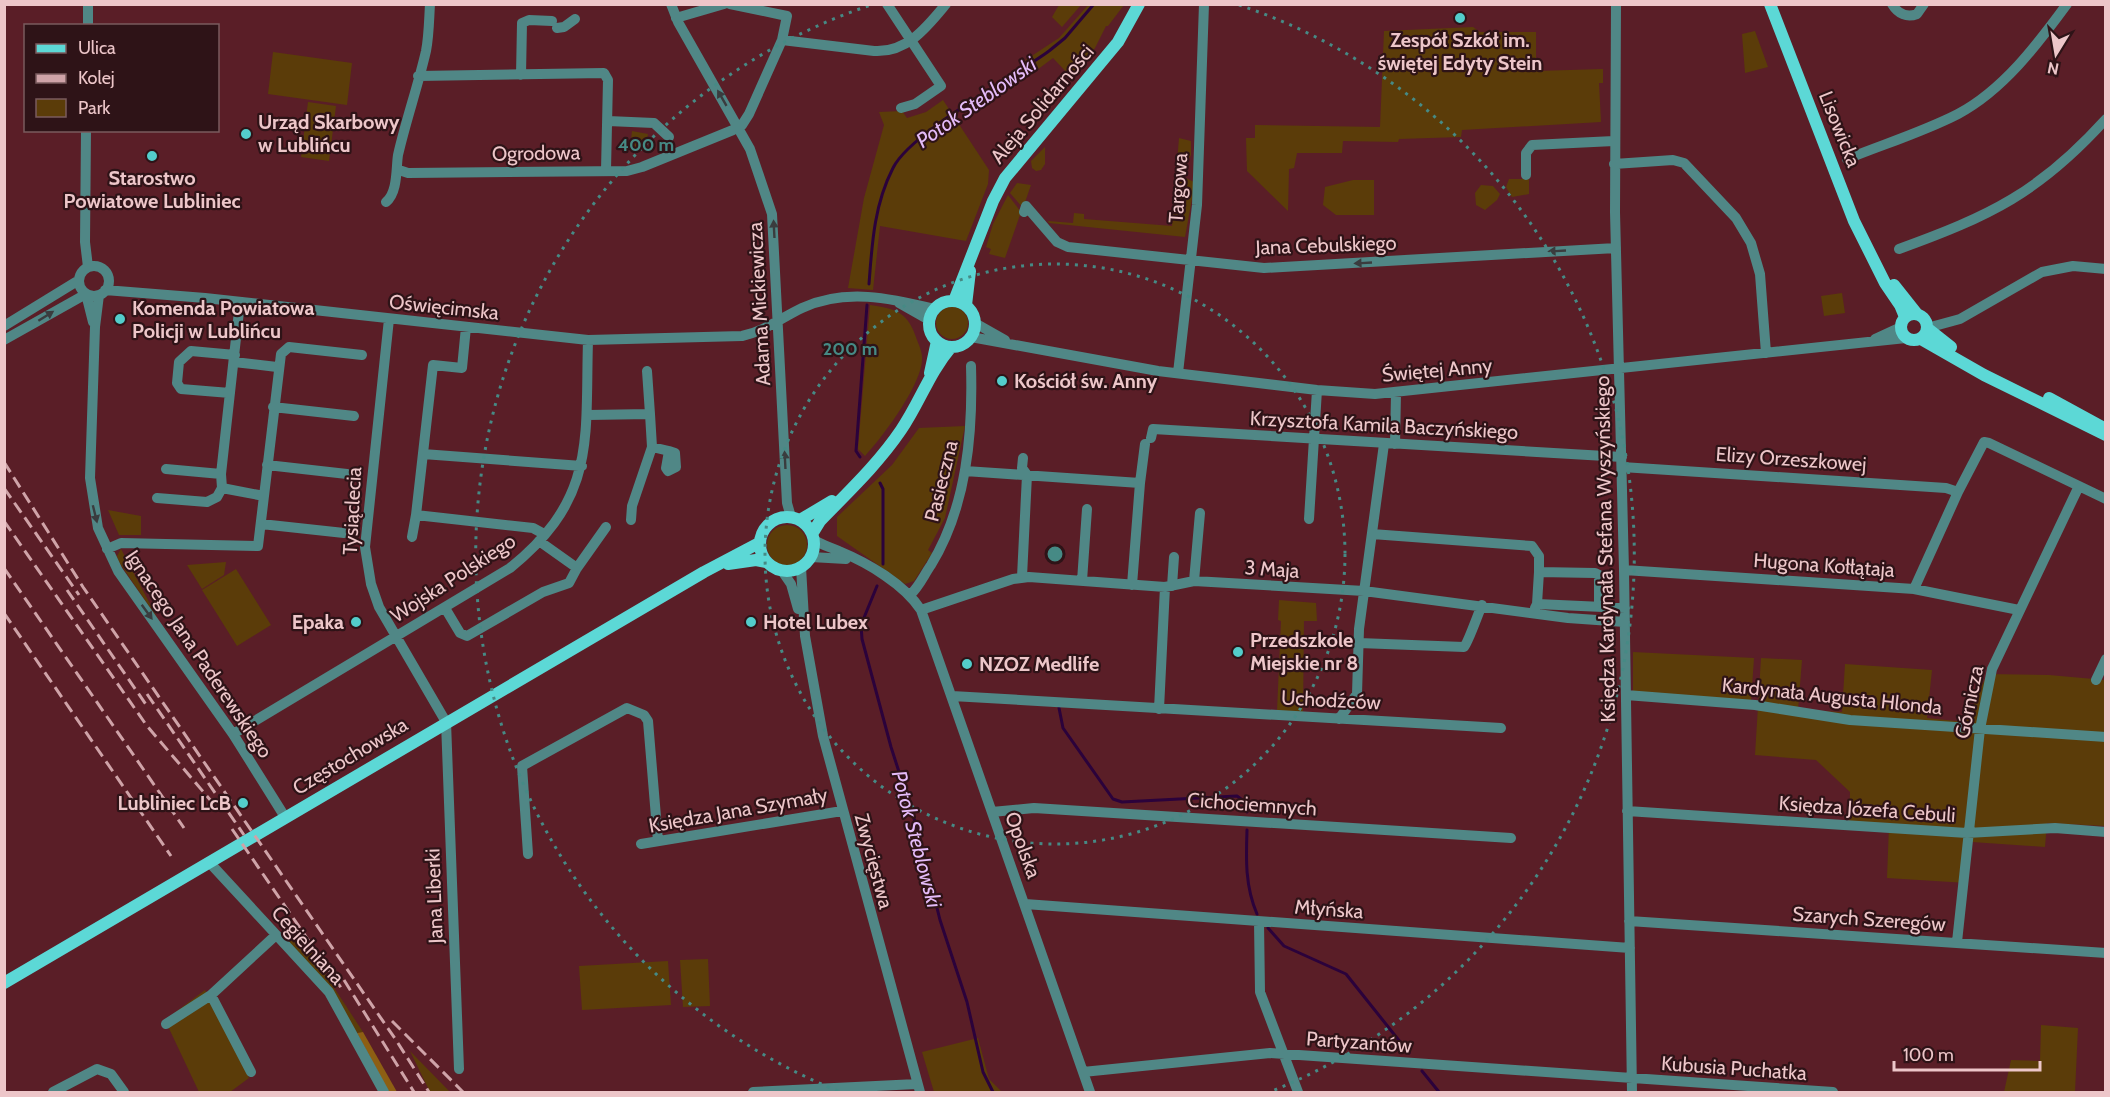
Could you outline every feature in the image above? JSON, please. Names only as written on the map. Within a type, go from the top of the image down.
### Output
[{"type":"main road","name":"Aleja Solidarności","points":[[960,303],[970,265],[993,201],[1005,178],[1118,42],[1139,4]]},
{"type":"main road","name":"Lisowicka","points":[[1770,4],[1854,221],[1876,267],[1915,326],[1988,369],[2086,416],[2106,429]]},
{"type":"main road","points":[[852,487],[795,519],[776,519],[770,523],[761,535],[759,543],[766,562],[782,571],[801,567],[811,557],[813,537],[852,487],[876,463],[911,414],[930,374],[951,347],[966,342],[971,337],[975,323],[960,303],[947,301],[932,314],[930,331],[937,341],[951,347]]},
{"type":"main road","points":[[1915,326],[1984,375],[2106,435]]},
{"type":"main road","points":[[930,374],[937,341]]},
{"type":"main road","points":[[795,519],[813,537]]},
{"type":"main road","name":"Częstochowska","points":[[4,983],[446,722],[759,543]]},
{"type":"main road","name":"Częstochowska","points":[[717,566],[756,560],[766,562]]},
{"type":"street","points":[[88,4],[88,24]]},
{"type":"street","points":[[386,202],[390,198],[399,170],[398,158],[428,42],[430,4]]},
{"type":"street","name":"Adama Mickiewicza","points":[[671,4],[676,18],[756,163],[772,214],[788,503],[795,519]]},
{"type":"street","points":[[730,4],[787,16],[782,40],[747,119],[738,127]]},
{"type":"street","points":[[887,4],[941,86],[915,104],[901,108]]},
{"type":"street","points":[[782,40],[879,52],[895,49],[911,42],[946,4]]},
{"type":"street","name":"Targowa","points":[[1178,373],[1198,173],[1204,4]]},
{"type":"street","name":"Księdza Kardynała Stefana Wyszyńskiego","points":[[1616,4],[1614,164],[1625,608],[1632,1092]]},
{"type":"street","points":[[1892,4],[1897,11],[1907,16],[1917,14],[1924,4]]},
{"type":"street","points":[[1847,159],[1934,124],[1973,105],[2005,79],[2067,4]]},
{"type":"street","points":[[676,18],[720,5]]},
{"type":"street","points":[[521,75],[522,22],[529,20],[564,27],[575,19]]},
{"type":"street","points":[[418,76],[604,73],[608,80],[606,170]]},
{"type":"street","points":[[1899,249],[1966,225],[2011,201],[2063,164],[2106,119]]},
{"type":"street","points":[[608,121],[654,123],[669,137]]},
{"type":"street","name":"Ogrodowa","points":[[399,170],[408,173],[606,170],[642,167],[738,127]]},
{"type":"street","points":[[86,132],[85,242],[88,267]]},
{"type":"street","points":[[1526,175],[1526,153],[1532,145],[1614,141]]},
{"type":"street","points":[[1614,164],[1673,160],[1684,163],[1736,218],[1751,243],[1759,269],[1766,353]]},
{"type":"street","name":"Jana Cebulskiego","points":[[1024,212],[1026,206],[1062,245],[1258,268],[1616,248]]},
{"type":"street","name":"Świętej Anny","points":[[971,337],[1178,373],[1317,390],[1396,393],[1866,342],[1915,326],[1953,322],[2042,272],[2073,266],[2106,268]]},
{"type":"street","points":[[95,327],[86,294],[79,280],[82,272],[88,267],[99,267],[107,275],[139,291]]},
{"type":"street","points":[[95,327],[102,293],[108,283],[107,275]]},
{"type":"street","points":[[4,326],[79,280]]},
{"type":"street","name":"Oświęcimska","points":[[102,293],[139,291],[588,340],[738,336],[757,332],[778,322]]},
{"type":"street","points":[[4,340],[86,294],[102,293]]},
{"type":"street","points":[[778,322],[807,306],[835,297],[862,295],[896,301],[932,314]]},
{"type":"street","points":[[158,498],[207,502],[217,497],[222,488],[221,474],[240,302]]},
{"type":"street","name":"Tysiąclecia","points":[[389,319],[365,547],[371,584],[395,638],[446,722]]},
{"type":"street","points":[[1951,347],[1948,334],[1953,322]]},
{"type":"street","name":"Świętej Anny","points":[[975,323],[1013,344]]},
{"type":"street","name":"Ignacego Jana Paderewskiego","points":[[95,327],[90,478],[95,516],[107,549],[118,571],[233,734],[285,817]]},
{"type":"street","points":[[412,537],[432,365],[462,368],[466,327]]},
{"type":"street","name":"Wojska Polskiego","points":[[233,734],[510,568],[542,538],[572,495],[582,466],[588,415],[588,340]]},
{"type":"street","points":[[107,549],[121,543],[252,548],[259,544],[277,368],[281,354],[290,347],[362,356]]},
{"type":"street","points":[[230,393],[181,389],[177,383],[178,362],[191,351],[277,368]]},
{"type":"street","name":"Pasieczna","points":[[910,595],[918,586],[945,540],[965,471],[973,416],[971,366]]},
{"type":"street","points":[[631,520],[632,506],[652,447],[647,371]]},
{"type":"street","points":[[1308,519],[1317,390]]},
{"type":"street","points":[[1339,719],[1356,694],[1364,591],[1372,534],[1390,444],[1396,393]]},
{"type":"street","points":[[273,407],[354,416]]},
{"type":"street","points":[[588,415],[650,414]]},
{"type":"street","name":"Krzysztofa Kamila Baczyńskiego","points":[[1140,483],[1148,441],[1153,429],[1622,462]]},
{"type":"street","points":[[1914,589],[1980,447],[1986,442],[2106,499]]},
{"type":"street","points":[[652,447],[669,451]]},
{"type":"street","points":[[423,454],[516,463],[529,461],[582,466]]},
{"type":"street","points":[[1022,577],[1027,475],[1022,468],[1023,458]]},
{"type":"street","name":"Elizy Orzeszkowej","points":[[1622,462],[1936,487],[1958,492]]},
{"type":"street","points":[[267,465],[347,474]]},
{"type":"street","points":[[166,469],[221,474]]},
{"type":"street","points":[[965,471],[1140,483],[1132,585]]},
{"type":"street","name":"Górnicza","points":[[1958,942],[1967,833],[1980,729],[1992,669],[2079,486]]},
{"type":"street","points":[[222,488],[264,496]]},
{"type":"street","points":[[1082,581],[1086,509]]},
{"type":"street","points":[[1194,581],[1200,513]]},
{"type":"street","points":[[416,515],[532,528],[577,568]]},
{"type":"street","points":[[261,525],[344,533]]},
{"type":"street","points":[[445,608],[460,633],[468,636],[543,592],[569,583],[606,527]]},
{"type":"street","points":[[1372,534],[1532,546],[1539,556],[1536,608],[1625,608]]},
{"type":"street","points":[[813,537],[859,562],[910,595],[921,610]]},
{"type":"street","points":[[811,557],[829,556],[859,562]]},
{"type":"street","points":[[1159,709],[1169,586],[1174,557]]},
{"type":"street","name":"Zwycięstwa","points":[[801,567],[805,636]]},
{"type":"street","name":"Hugona Kołłątaja","points":[[1624,570],[1914,589],[2019,610]]},
{"type":"street","name":"Zwycięstwa","points":[[782,571],[791,584],[805,636],[824,736],[842,811],[919,1088]]},
{"type":"street","points":[[1539,572],[1597,574],[1599,607]]},
{"type":"street","name":"3 Maja","points":[[921,610],[1022,577],[1132,585],[1169,586],[1194,581],[1364,591],[1482,605],[1536,608],[1625,622]]},
{"type":"street","points":[[1359,643],[1464,647],[1468,643],[1472,626],[1482,605]]},
{"type":"street","name":"Opolska","points":[[921,610],[1090,1092]]},
{"type":"street","points":[[2096,680],[2106,659]]},
{"type":"street","name":"Kardynała Augusta Hlonda","points":[[1626,695],[1747,704],[1850,720],[2106,737]]},
{"type":"street","name":"Uchodźców","points":[[952,696],[1500,728]]},
{"type":"street","points":[[528,854],[522,766],[627,708],[644,715],[648,721],[658,841]]},
{"type":"street","name":"Jana Liberki","points":[[446,722],[459,1069]]},
{"type":"street","name":"Cichociemnych","points":[[992,812],[1034,808],[1511,838]]},
{"type":"street","name":"Księdza Jana Szymały","points":[[641,844],[842,811]]},
{"type":"street","name":"Księdza Józefa Cebuli","points":[[1627,811],[1967,833],[2055,828],[2106,832]]},
{"type":"street","name":"Cegielniana","points":[[209,862],[329,992],[384,1092]]},
{"type":"street","name":"Młyńska","points":[[1025,904],[1630,948]]},
{"type":"street","name":"Szarych Szeregów","points":[[1629,921],[2106,953]]},
{"type":"street","points":[[1258,922],[1260,992],[1298,1092]]},
{"type":"street","points":[[166,1024],[211,995],[276,935]]},
{"type":"street","points":[[211,995],[250,1072]]},
{"type":"street","name":"Partyzantów","points":[[1083,1072],[1283,1054],[1632,1078]]},
{"type":"street","points":[[53,1092],[97,1069],[111,1074],[124,1092]]},
{"type":"street","name":"Kubusia Puchatka","points":[[1632,1078],[1833,1092]]},
{"type":"street","points":[[753,1092],[919,1088]]},
{"type":"green space","points":[[1089,4],[1124,5],[1106,26],[1095,48],[1071,77],[1053,58],[1033,73],[1024,61],[1059,38]]},
{"type":"green space","points":[[1059,5],[1081,5],[1062,27],[1052,17]]},
{"type":"green space","points":[[1473,27],[1480,32],[1536,32],[1536,71],[1603,69],[1603,83],[1599,83],[1601,122],[1462,130],[1461,137],[1399,139],[1398,142],[1343,141],[1342,153],[1297,153],[1294,168],[1289,169],[1288,211],[1247,171],[1246,138],[1255,138],[1255,125],[1380,127],[1384,31]]},
{"type":"green space","points":[[1755,31],[1768,67],[1745,73],[1742,34]]},
{"type":"green space","points":[[273,52],[352,63],[347,105],[268,94]]},
{"type":"green space","points":[[943,100],[989,170],[988,184],[966,241],[880,226],[873,290],[848,288],[864,198],[884,125],[879,112],[902,111],[907,118],[926,112]]},
{"type":"green space","points":[[308,102],[336,106],[329,161],[301,157]]},
{"type":"green space","points":[[632,131],[648,134],[645,150],[630,148]]},
{"type":"green space","points":[[1179,138],[1191,141],[1191,155],[1186,165],[1177,163]]},
{"type":"green space","points":[[1045,147],[1045,164],[1041,170],[1036,171],[1032,168],[1031,161]]},
{"type":"green space","points":[[1186,178],[1194,182],[1194,188],[1185,237],[1049,223],[1048,221],[1073,223],[1074,213],[1084,214],[1084,219],[1172,226],[1176,185]]},
{"type":"green space","points":[[1509,179],[1529,179],[1529,194],[1512,197],[1506,187]]},
{"type":"green space","points":[[1353,180],[1374,180],[1374,215],[1336,215],[1323,205],[1325,187]]},
{"type":"green space","points":[[1017,183],[1031,185],[1023,208],[1010,193]]},
{"type":"green space","points":[[1481,185],[1493,186],[1500,194],[1497,200],[1485,210],[1476,205],[1475,193]]},
{"type":"green space","points":[[1008,195],[1021,212],[1005,258],[989,254],[991,249],[986,247],[993,224]]},
{"type":"green space","points":[[1842,293],[1845,313],[1824,316],[1821,296]]},
{"type":"green space","points":[[870,305],[894,310],[910,323],[922,357],[921,368],[901,409],[865,456],[858,449]]},
{"type":"green space","points":[[952,307],[963,312],[968,323],[963,334],[952,339],[941,334],[936,323],[941,312]]},
{"type":"green space","points":[[965,426],[945,518],[928,550],[932,553],[914,581],[905,584],[837,536],[837,517],[892,465],[919,428]]},
{"type":"green space","points":[[108,510],[141,516],[141,535],[119,535]]},
{"type":"green space","points":[[787,525],[795,526],[801,531],[806,537],[806,553],[801,559],[795,564],[787,565],[779,564],[773,559],[768,553],[767,545],[768,537],[773,531],[779,526]]},
{"type":"green space","points":[[121,549],[158,619],[119,562],[117,556]]},
{"type":"green space","points":[[226,562],[224,575],[202,589],[187,565]]},
{"type":"green space","points":[[236,569],[271,625],[237,646],[202,590]]},
{"type":"green space","points":[[1279,600],[1316,603],[1317,621],[1304,621],[1303,712],[1277,711],[1281,621],[1278,620]]},
{"type":"green space","points":[[1633,652],[1754,658],[1751,702],[1633,693]]},
{"type":"green space","points":[[1761,658],[1802,660],[1798,710],[1842,712],[1845,664],[1932,670],[1927,718],[1966,722],[1987,674],[2049,675],[2105,680],[2105,826],[2047,823],[2045,847],[1972,842],[1967,883],[1887,878],[1889,826],[1849,823],[1850,792],[1816,760],[1755,755]]},
{"type":"green space","points":[[299,934],[363,1032],[357,1033],[328,985],[288,942]]},
{"type":"green space","points":[[708,959],[710,1006],[683,1007],[680,960]]},
{"type":"green space","points":[[668,961],[671,1005],[582,1010],[579,966]]},
{"type":"green space","points":[[205,990],[249,1078],[230,1092],[199,1092],[165,1020]]},
{"type":"green space","points":[[2041,1025],[2078,1028],[2075,1092],[2004,1092],[2011,1060],[2040,1061]]},
{"type":"green space","points":[[978,1038],[989,1079],[1001,1091],[934,1092],[922,1052]]},
{"type":"green space","points":[[410,1051],[450,1092],[430,1092]]},
{"type":"shaded area","points":[[363,1032],[397,1092],[389,1092],[357,1033]]},
{"type":"waterway","name":"Potok Steblowski","points":[[869,284],[878,210],[893,168],[903,154],[919,139],[964,106],[1049,51],[1065,38],[1094,4]]},
{"type":"waterway","name":"Potok Steblowski","points":[[860,457],[856,451],[867,305]]},
{"type":"waterway","name":"Potok Steblowski","points":[[880,483],[883,489],[883,564]]},
{"type":"waterway","name":"Potok Steblowski","points":[[877,586],[861,625],[862,639],[891,747],[918,831],[940,920],[967,1002],[983,1072],[993,1092]]},
{"type":"waterway","points":[[1059,708],[1063,728],[1113,799],[1122,802],[1237,796],[1245,802],[1247,812]]},
{"type":"waterway","points":[[1247,830],[1248,883],[1257,914]]},
{"type":"waterway","points":[[1268,928],[1284,946],[1346,974],[1409,1053]]},
{"type":"waterway","points":[[1422,1071],[1439,1092]]},
{"type":"railway","points":[[4,462],[83,587],[396,1040],[429,1092]]},
{"type":"railway","points":[[4,488],[79,595]]},
{"type":"railway","points":[[4,521],[147,726],[212,802]]},
{"type":"railway","points":[[4,568],[184,828]]},
{"type":"railway","points":[[67,590],[147,706]]},
{"type":"railway","points":[[4,613],[171,856]]},
{"type":"railway","points":[[147,694],[244,835]]},
{"type":"railway","points":[[232,829],[344,992]]},
{"type":"railway","points":[[344,980],[414,1092]]},
{"type":"railway","points":[[392,1021],[463,1092]]},
{"type":"place","name":"Zespół Szkół im. świętej Edyty Stein","points":[[1460,18]]},
{"type":"place","name":"Urząd Skarbowy w Lublińcu","points":[[246,134]]},
{"type":"place","name":"Starostwo Powiatowe Lubliniec","points":[[152,156]]},
{"type":"place","name":"Komenda Powiatowa Policji w Lublińcu","points":[[120,319]]},
{"type":"place","name":"Kościół św. Anny","points":[[1002,381]]},
{"type":"place","name":"Epaka","points":[[356,622]]},
{"type":"place","name":"Hotel Lubex","points":[[751,622]]},
{"type":"place","name":"Przedszkole Miejskie nr 8","points":[[1238,652]]},
{"type":"place","name":"NZOZ Medlife","points":[[967,664]]},
{"type":"place","name":"Lubliniec LcB","points":[[243,803]]}]
